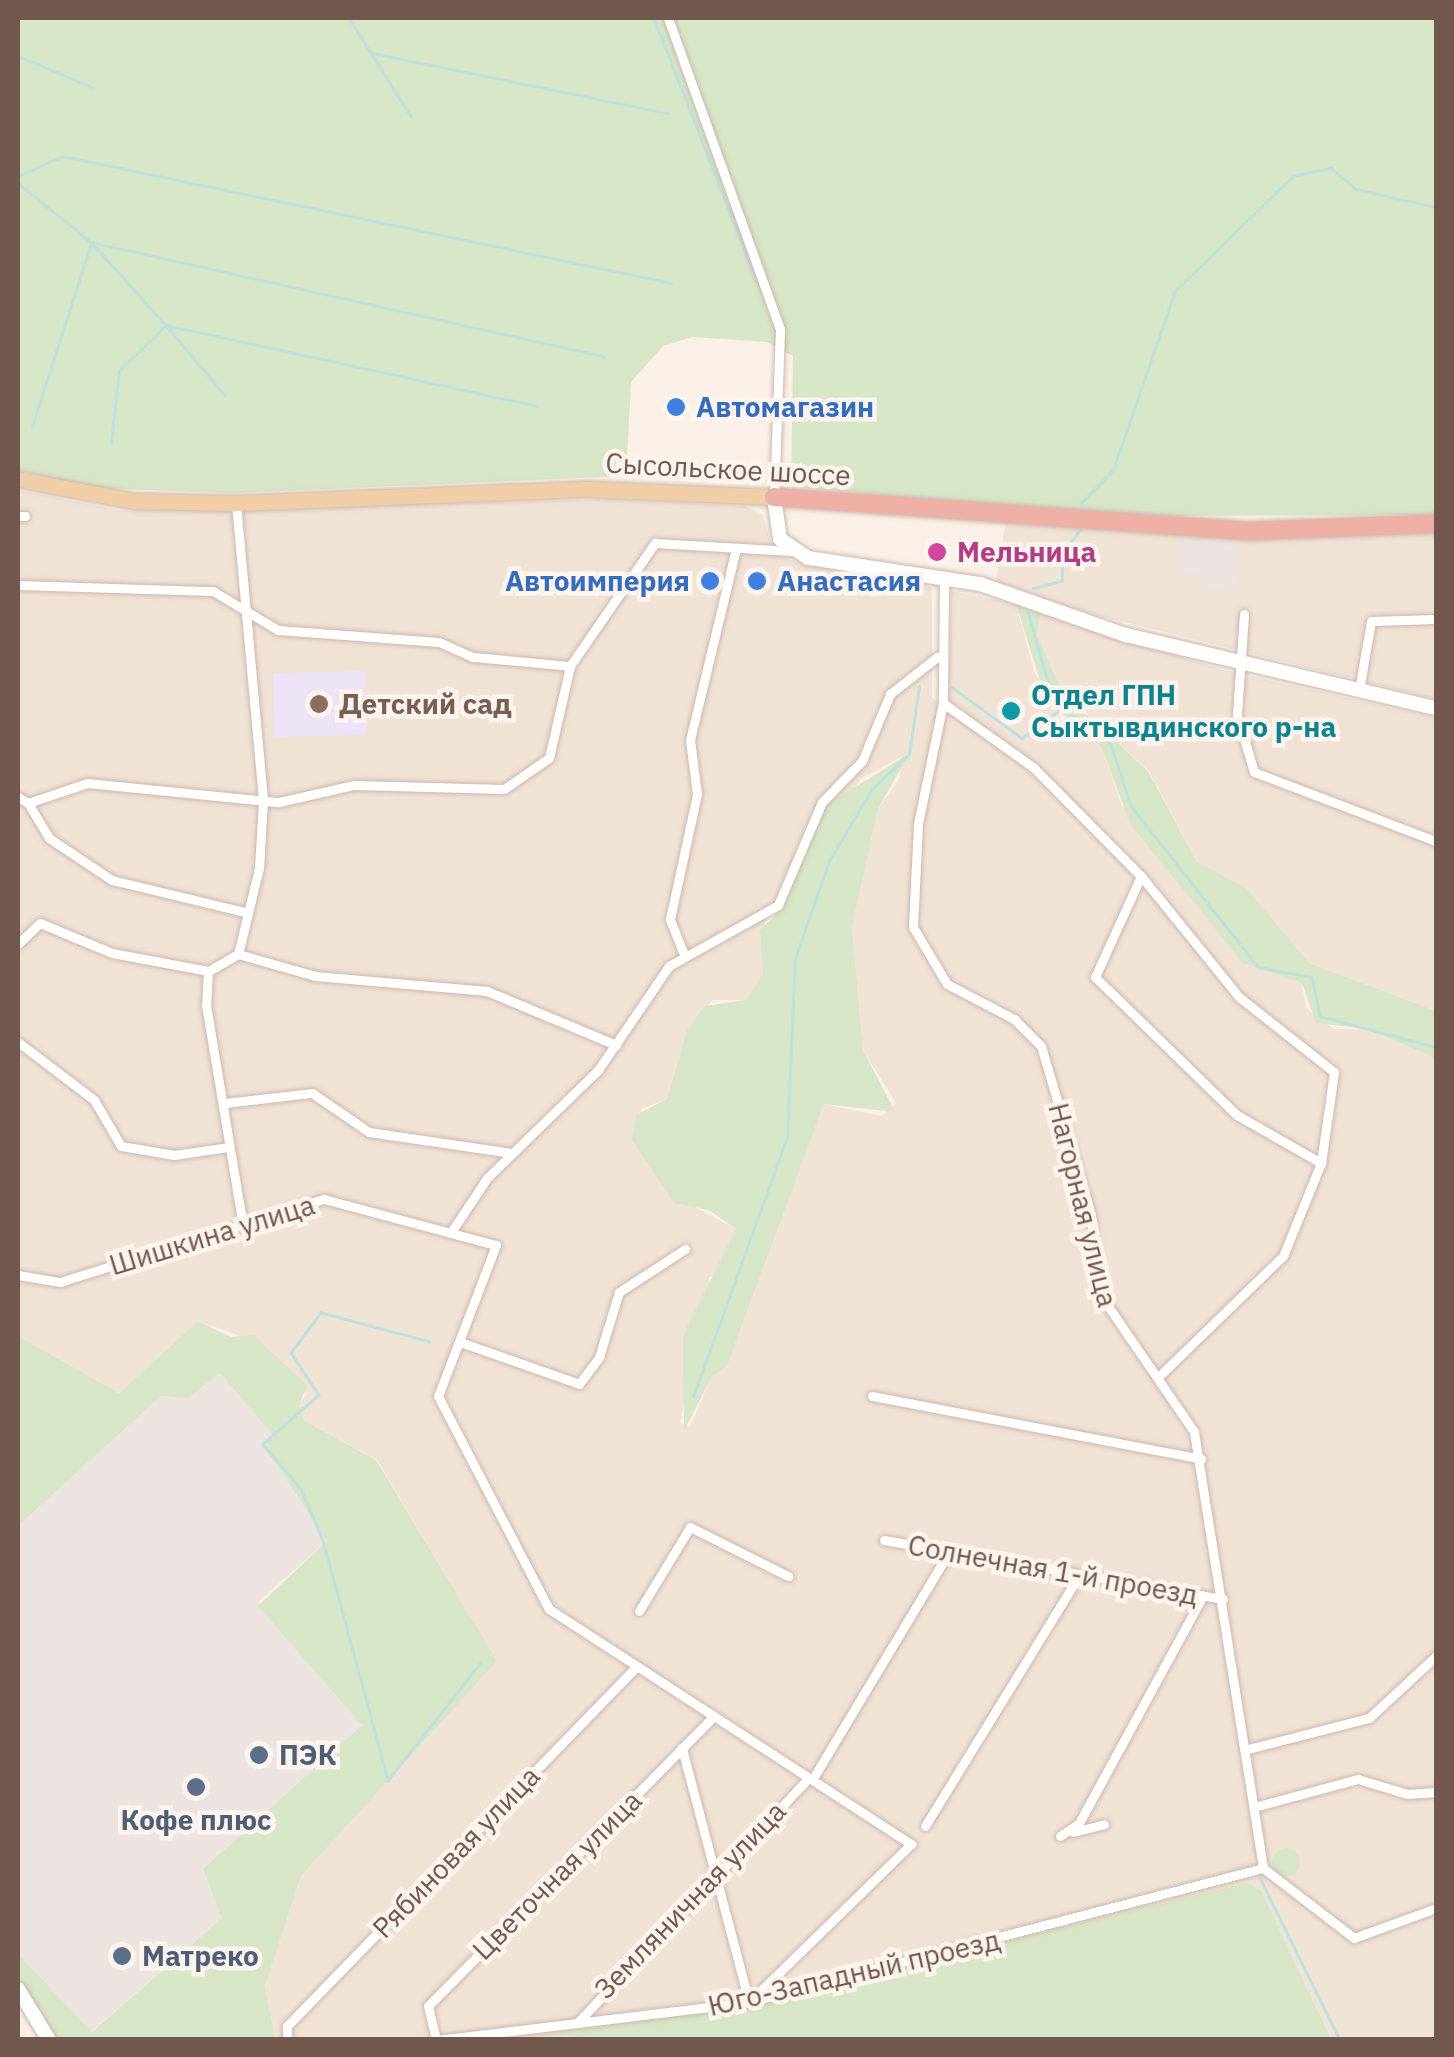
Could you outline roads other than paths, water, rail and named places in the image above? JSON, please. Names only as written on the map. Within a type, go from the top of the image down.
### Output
[{"type":"highway","name":"Сысольское шоссе","points":[[774,497],[1250,532],[1436,524]]},
{"type":"main road","name":"Сысольское шоссе","points":[[18,480],[133,501],[236,504],[590,489],[774,497]]},
{"type":"main road","points":[[774,497],[776,527],[792,551],[944,577],[1238,661],[1436,708]]},
{"type":"main road","points":[[18,1989],[49,2040]]},
{"type":"street","points":[[668,18],[780,329],[774,497]]},
{"type":"street","points":[[236,504],[263,801],[259,868],[244,912],[238,954]]},
{"type":"street","points":[[28,803],[86,783],[263,801],[368,784],[504,789],[550,758],[570,666],[654,542],[735,552],[792,551]]},
{"type":"street","points":[[683,952],[670,919],[697,794],[690,740],[735,552]]},
{"type":"street","name":"Нагорная улица","points":[[944,577],[937,657],[942,703],[918,824],[913,927],[947,984],[1014,1020],[1040,1046],[1092,1215],[1099,1294],[1160,1376],[1201,1459],[1248,1748],[1263,1868]]},
{"type":"street","points":[[18,585],[213,590],[248,615],[316,638],[439,642],[473,657],[570,666]]},
{"type":"street","points":[[1244,614],[1238,661],[1240,744],[1254,772],[1436,841]]},
{"type":"street","points":[[1359,690],[1371,621],[1436,618]]},
{"type":"street","points":[[451,1232],[510,1153],[616,1045],[683,952],[778,906],[822,802],[862,761],[890,694],[937,657]]},
{"type":"street","points":[[942,703],[1034,768],[1141,876],[1239,996],[1334,1072],[1321,1164],[1283,1256],[1160,1376]]},
{"type":"street","points":[[18,797],[28,803],[49,838],[112,880],[244,912]]},
{"type":"street","points":[[1141,876],[1095,978],[1236,1115],[1321,1164]]},
{"type":"street","points":[[18,944],[40,924],[112,953],[208,971],[238,954],[315,976],[487,991],[616,1045]]},
{"type":"street","points":[[208,971],[242,1221]]},
{"type":"street","points":[[18,1042],[94,1100],[121,1146],[174,1155],[229,1147]]},
{"type":"street","points":[[225,1103],[312,1093],[369,1132],[510,1153]]},
{"type":"street","name":"Шишкина улица","points":[[18,1276],[60,1282],[324,1198],[496,1245],[438,1396],[549,1609],[710,1720],[811,1778],[911,1844],[749,2002]]},
{"type":"street","points":[[460,1342],[579,1384],[598,1357],[618,1292],[685,1248]]},
{"type":"street","points":[[872,1396],[1201,1459]]},
{"type":"street","points":[[639,1611],[686,1528],[788,1576]]},
{"type":"street","name":"Солнечная 1-й проезд","points":[[884,1540],[1222,1598]]},
{"type":"street","name":"Земляничная улица","points":[[578,2022],[715,1874],[811,1778],[949,1552]]},
{"type":"street","points":[[926,1826],[1080,1574]]},
{"type":"street","points":[[1104,1824],[1060,1836],[1079,1823],[1203,1596]]},
{"type":"street","points":[[1248,1748],[1369,1718],[1436,1656]]},
{"type":"street","name":"Рябиновая улица","points":[[287,2040],[287,2026],[635,1668]]},
{"type":"street","name":"Цветочная улица","points":[[437,2040],[428,2006],[710,1720]]},
{"type":"street","points":[[682,1748],[749,2002]]},
{"type":"street","points":[[1254,1807],[1358,1779],[1407,1794],[1436,1792]]},
{"type":"street","points":[[1263,1868],[1354,1938],[1436,1908]]},
{"type":"street","name":"Юго-Западный проезд","points":[[437,2040],[749,2002],[1263,1868]]},
{"type":"waterway","points":[[349,18],[411,116]]},
{"type":"waterway","points":[[654,18],[758,283]]},
{"type":"waterway","points":[[372,53],[667,113]]},
{"type":"waterway","points":[[18,56],[92,87]]},
{"type":"waterway","points":[[18,176],[63,156],[671,283]]},
{"type":"waterway","points":[[1081,503],[1113,470],[1175,291],[1293,176],[1331,168],[1356,189],[1436,207]]},
{"type":"waterway","points":[[18,183],[91,242],[603,356]]},
{"type":"waterway","points":[[32,427],[91,243]]},
{"type":"waterway","points":[[92,243],[166,325],[537,406]]},
{"type":"waterway","points":[[111,443],[119,371],[166,325],[225,395]]},
{"type":"waterway","points":[[1033,588],[1062,581],[1062,556],[1080,529]]},
{"type":"waterway","points":[[1028,612],[1054,702],[1111,744],[1131,806],[1258,967],[1312,977],[1320,1016],[1436,1047]]},
{"type":"waterway","points":[[693,1397],[787,1137],[795,959],[829,861],[872,789],[909,754],[919,687]]},
{"type":"waterway","points":[[952,687],[1022,738],[1062,708]]},
{"type":"waterway","points":[[430,1342],[321,1313],[291,1353],[319,1395],[263,1444],[301,1489],[323,1540],[388,1780],[480,1663]]},
{"type":"waterway","points":[[1260,1878],[1340,2040]]},
{"type":"place","name":"Автомагазин","points":[[676,407]]},
{"type":"place","name":"Мельница","points":[[937,552]]},
{"type":"place","name":"Автоимперия","points":[[710,581]]},
{"type":"place","name":"Анастасия","points":[[757,581]]},
{"type":"place","name":"Детский сад","points":[[319,704]]},
{"type":"place","name":"Отдел ГПН Сыктывдинского р-на","points":[[1011,711]]},
{"type":"place","name":"ПЭК","points":[[259,1755]]},
{"type":"place","name":"Кофе плюс","points":[[196,1787]]},
{"type":"place","name":"Матреко","points":[[122,1956]]}]
